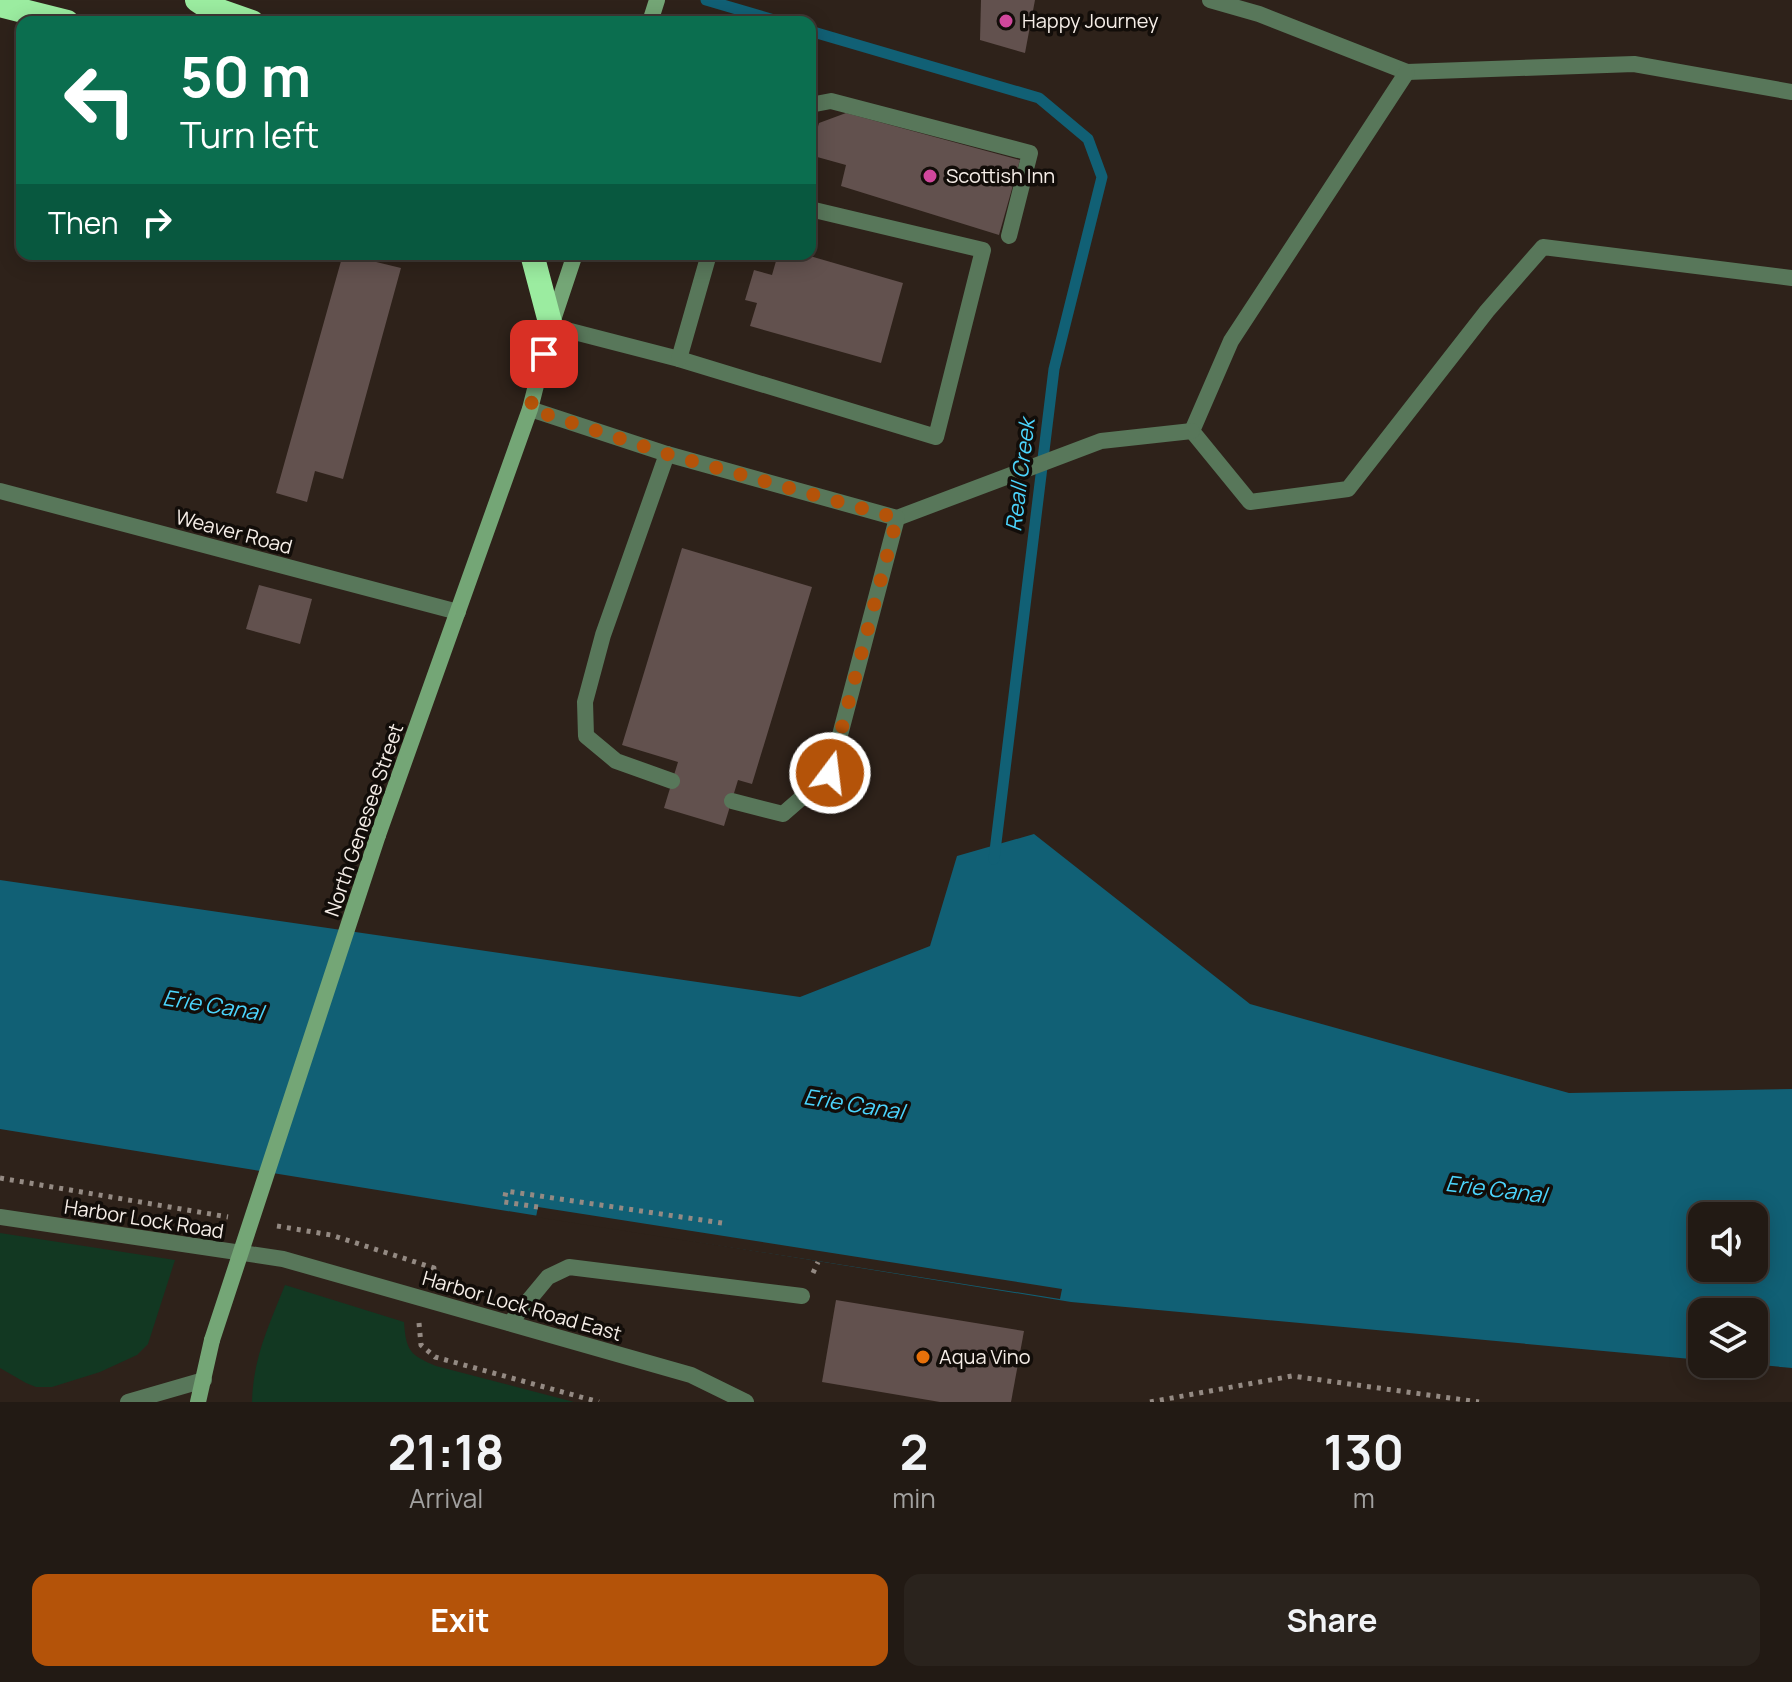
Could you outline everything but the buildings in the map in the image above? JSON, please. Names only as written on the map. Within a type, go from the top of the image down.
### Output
[{"type":"highway","points":[[197,0],[235,16]]},
{"type":"highway","points":[[0,5],[43,16]]},
{"type":"highway","points":[[534,260],[551,326]]},
{"type":"main road","name":"North Genesee Street","points":[[198,1402],[212,1340],[378,835],[530,409],[551,326],[573,260]]},
{"type":"street","points":[[1210,0],[1259,14],[1407,72],[1634,64],[1792,92]]},
{"type":"street","points":[[1192,431],[1231,341],[1407,72]]},
{"type":"street","points":[[816,104],[831,101],[1030,153],[1009,236]]},
{"type":"street","points":[[551,326],[679,359],[936,437],[983,250],[816,210]]},
{"type":"street","points":[[1192,431],[1250,502],[1348,489],[1487,311],[1543,247],[1792,278]]},
{"type":"street","points":[[679,359],[707,260]]},
{"type":"street","points":[[530,409],[667,454],[897,518],[1101,441],[1192,431]]},
{"type":"street","points":[[667,454],[603,635],[585,702],[586,736],[616,761],[672,781]]},
{"type":"street","name":"Weaver Road","points":[[0,491],[458,612]]},
{"type":"street","points":[[732,801],[783,814],[830,773],[897,518]]},
{"type":"street","name":"Harbor Lock Road","points":[[0,1217],[283,1259]]},
{"type":"street","name":"Harbor Lock Road East","points":[[283,1259],[691,1375],[746,1402]]},
{"type":"street","points":[[510,1323],[548,1277],[569,1267],[802,1296]]},
{"type":"street","points":[[128,1402],[204,1380]]},
{"type":"path","points":[[538,1207],[504,1202],[506,1191],[722,1223]]},
{"type":"path","points":[[418,1329],[421,1345],[435,1357],[599,1402]]},
{"type":"path","points":[[1150,1402],[1292,1376],[1479,1402]]},
{"type":"green space","points":[[0,1233],[175,1260],[148,1344],[137,1355],[100,1372],[52,1387],[36,1387],[0,1368]]},
{"type":"green space","points":[[285,1285],[404,1322],[411,1351],[436,1366],[574,1402],[252,1402],[259,1356]]},
{"type":"water","name":"Erie Canal","points":[[1034,834],[1250,1004],[1569,1093],[1792,1089],[1792,1368],[1768,1366],[1768,1298],[1688,1298],[1688,1359],[1071,1302],[0,1129],[0,880],[800,997],[930,946],[957,856]]},
{"type":"pier","points":[[538,1207],[1062,1289],[1060,1299],[536,1217]]},
{"type":"waterway","name":"Reall Creek","points":[[706,0],[761,16]]},
{"type":"waterway","name":"Reall Creek","points":[[816,33],[1039,98],[1088,139],[1102,177],[1054,369],[994,859]]},
{"type":"place","name":"Happy Journey","points":[[1006,21]]},
{"type":"place","name":"Scottish Inn","points":[[930,176]]},
{"type":"place","name":"Aqua Vino","points":[[923,1357]]},
{"type":"route","points":[[544,354],[530,409],[667,454],[897,518],[830,773]]}]
